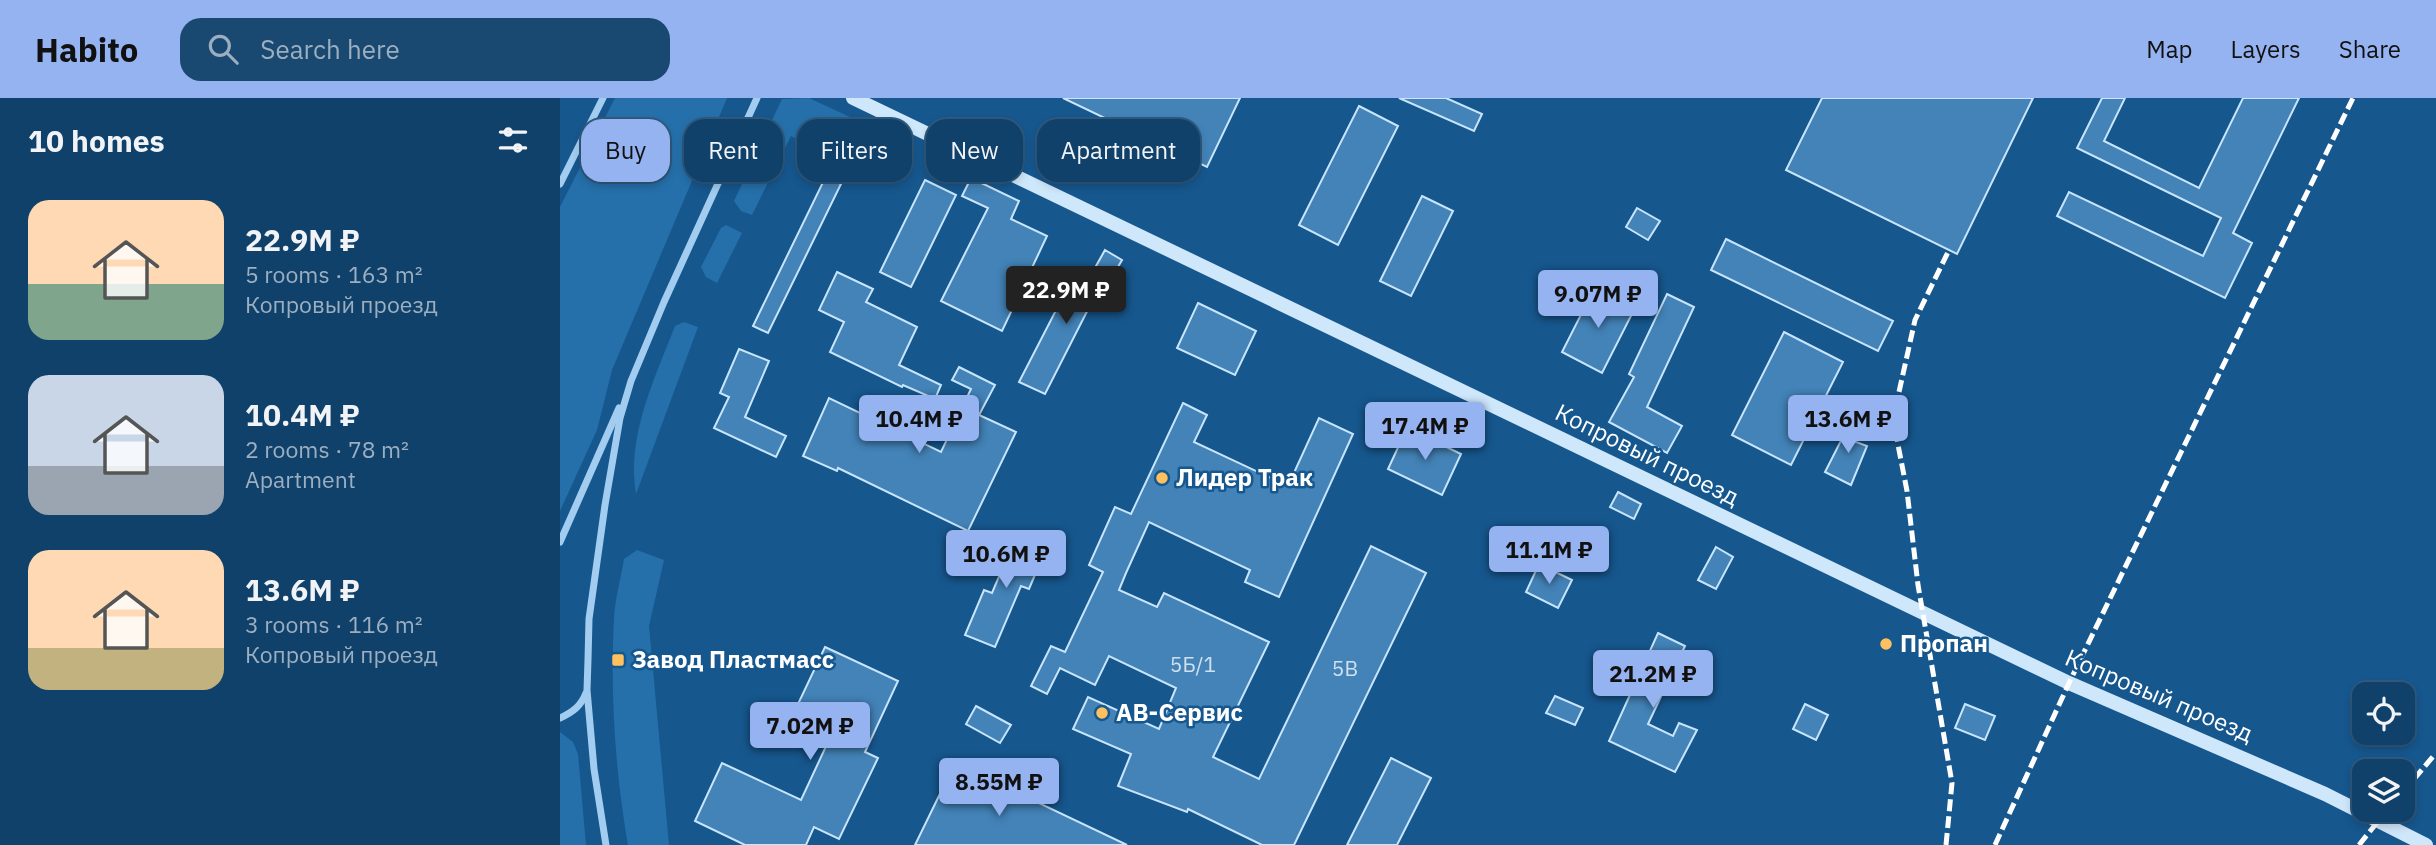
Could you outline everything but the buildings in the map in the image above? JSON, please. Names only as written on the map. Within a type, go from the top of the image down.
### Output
[{"type":"main road","name":"Копровый проезд","points":[[853,98],[2069,683],[2313,788],[2426,845]]},
{"type":"street","points":[[560,184],[603,98]]},
{"type":"street","points":[[560,542],[664,302],[757,98]]},
{"type":"street","points":[[606,845],[594,769],[587,690],[589,619],[620,418],[631,382]]},
{"type":"street","points":[[560,718],[573,712],[582,703],[587,690]]},
{"type":"shaded area","points":[[615,98],[727,98],[718,119],[684,119],[684,182],[691,182],[612,370],[597,430],[560,511],[560,207],[581,165],[581,182],[670,182],[670,119],[604,119]]},
{"type":"shaded area","points":[[809,98],[852,118],[797,119],[797,139],[791,136],[783,152],[783,119],[773,119],[782,99]]},
{"type":"shaded area","points":[[743,182],[768,182],[752,215],[741,211],[734,201]]},
{"type":"shaded area","points":[[726,225],[742,233],[717,283],[706,277],[701,267],[721,228]]},
{"type":"shaded area","points":[[684,322],[698,327],[636,494],[635,451],[644,408],[675,326]]},
{"type":"shaded area","points":[[637,550],[664,560],[649,626],[669,845],[628,845],[620,789],[613,703],[614,618],[624,559]]},
{"type":"shaded area","points":[[560,732],[573,742],[578,754],[586,845],[560,845]]},
{"type":"railway","points":[[1995,845],[2069,683],[2353,98]]},
{"type":"railway","points":[[1946,845],[1952,783],[1918,585],[1907,491],[1893,419],[1915,320],[1949,250]]},
{"type":"railway","points":[[2415,778],[2436,753]]},
{"type":"railway","points":[[2359,845],[2377,822]]},
{"type":"place","name":"Лидер Трак","points":[[1162,478]]},
{"type":"place","name":"Пропан","points":[[1886,644]]},
{"type":"place","name":"Завод Пластмасс","points":[[618,660]]},
{"type":"place","name":"АВ-Сервис","points":[[1102,713]]}]
